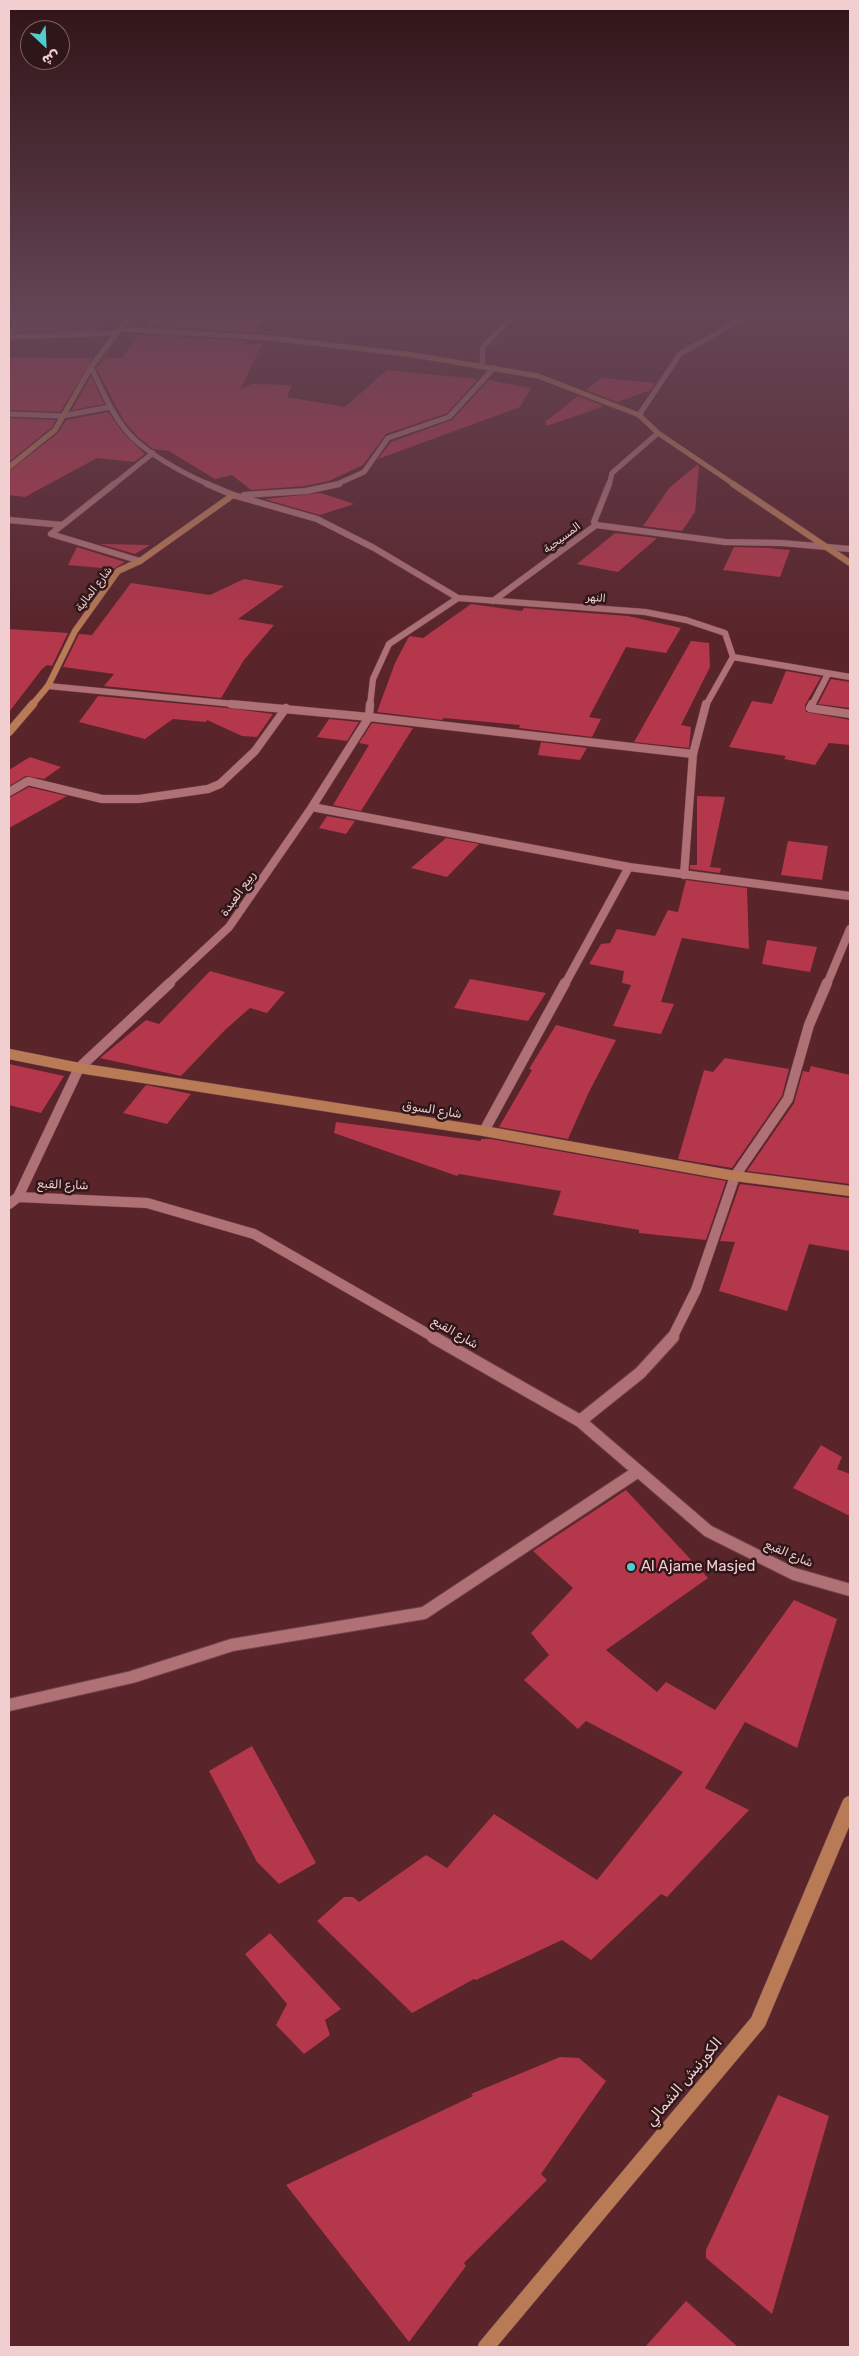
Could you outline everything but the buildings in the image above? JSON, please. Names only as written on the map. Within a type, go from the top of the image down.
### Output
[{"type":"street","points":[[9,467],[55,430],[60,421]]},
{"type":"street","name":"النهر","points":[[120,421],[134,439],[184,474],[233,495],[317,519],[374,548],[458,598],[645,612],[686,620],[726,633],[733,657]]},
{"type":"street","points":[[233,495],[303,492],[319,489],[356,476],[370,466],[379,445],[388,438],[438,421]]},
{"type":"street","points":[[646,421],[658,433],[850,563]]},
{"type":"street","name":"المسيحية","points":[[493,601],[596,525],[594,522],[606,496],[612,473],[658,433]]},
{"type":"street","points":[[140,561],[52,534],[62,524],[153,453]]},
{"type":"street","name":"شارع المالية","points":[[9,732],[48,686],[75,631],[118,571],[140,561],[233,495]]},
{"type":"street","points":[[9,520],[62,524]]},
{"type":"street","points":[[596,525],[725,542],[850,549]]},
{"type":"street","name":"ربيع العبدة","points":[[14,1201],[79,1068],[229,927],[312,807],[369,717],[373,679],[389,644],[458,598]]},
{"type":"street","points":[[684,875],[693,754],[707,700],[733,657],[850,677]]},
{"type":"street","points":[[828,674],[810,708],[850,714]]},
{"type":"street","points":[[48,686],[286,708],[693,754]]},
{"type":"street","points":[[9,792],[28,781],[102,799],[139,799],[208,789],[220,784],[255,751],[286,708]]},
{"type":"street","points":[[312,807],[629,867],[850,896]]},
{"type":"street","points":[[484,1131],[629,867]]},
{"type":"street","points":[[580,1420],[640,1373],[671,1341],[696,1290],[735,1176],[788,1099],[809,1025],[850,929]]},
{"type":"street","name":"شارع السوق","points":[[9,1054],[79,1068],[484,1131],[735,1176],[850,1191]]},
{"type":"street","name":"شارع القبع","points":[[14,1201],[147,1203],[254,1234],[580,1420],[637,1472],[708,1530],[794,1574],[850,1590]]},
{"type":"street","points":[[9,1705],[132,1676],[232,1646],[424,1613],[637,1472]]},
{"type":"street","name":"الكورنيش الشمالي","points":[[486,2347],[758,2022],[850,1804]]},
{"type":"place","name":"Al Ajame Masjed","points":[[631,1567]]}]
